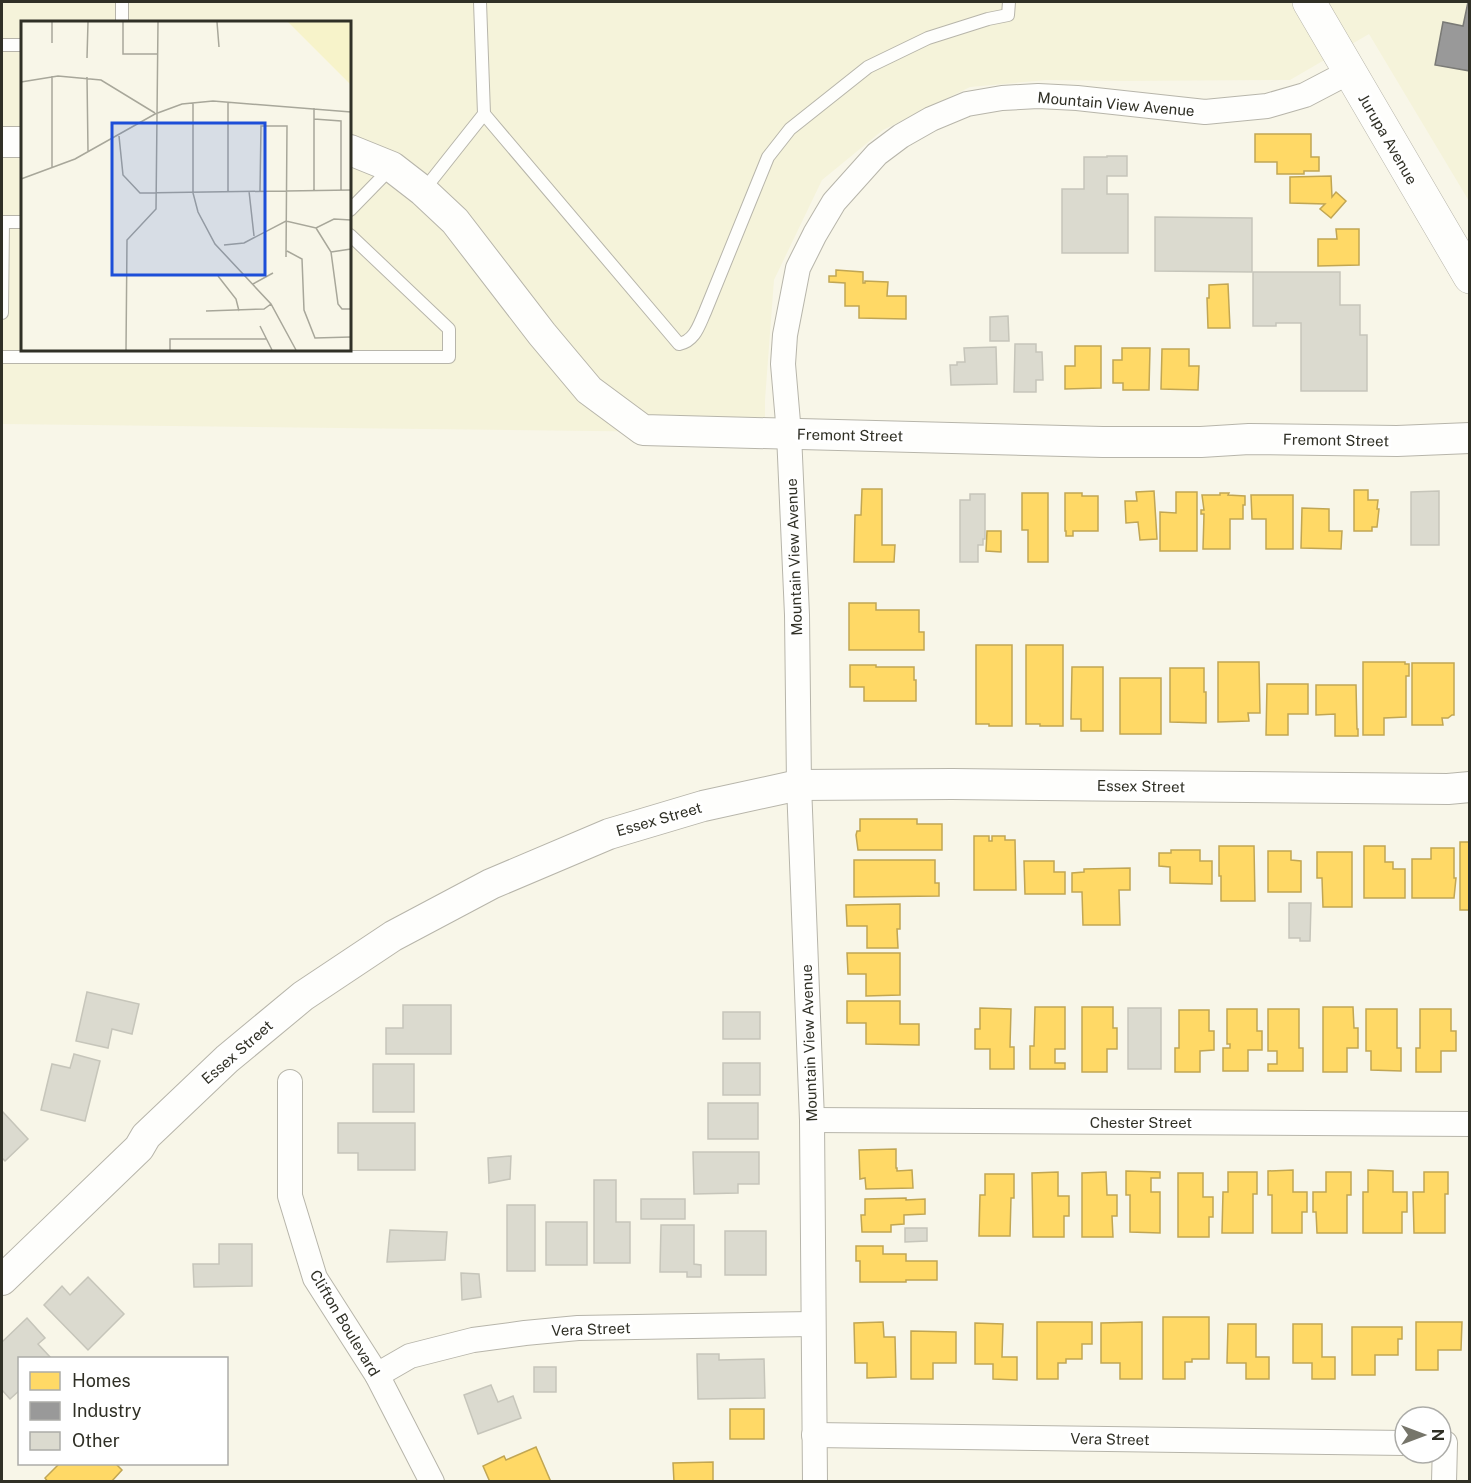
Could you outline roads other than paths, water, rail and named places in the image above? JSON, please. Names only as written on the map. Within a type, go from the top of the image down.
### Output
[{"type":"main road","name":"Jurupa Avenue","points":[[1308,2],[1470,277]]},
{"type":"street","name":"Mountain View Avenue","points":[[815,1482],[812,1120],[799,785],[797,615],[789,434],[783,364],[785,335],[798,268],[834,202],[877,154],[901,136],[931,119],[968,104],[1002,98],[1038,96],[1205,112],[1267,106],[1305,95],[1349,72]]},
{"type":"street","points":[[2,142],[21,142]]},
{"type":"street","name":"Fremont Street","points":[[351,150],[392,167],[423,191],[455,221],[542,334],[589,390],[643,430],[1104,442],[1201,442],[1250,439],[1397,441],[1470,438]]},
{"type":"street","name":"Essex Street","points":[[2,1280],[139,1148],[146,1136],[227,1059],[303,996],[393,936],[491,884],[609,834],[703,806],[799,785],[1470,788]]},
{"type":"street","name":"Clifton Boulevard","points":[[290,1082],[290,1196],[315,1278],[377,1376],[432,1482]]},
{"type":"street","name":"Chester Street","points":[[812,1120],[1470,1124]]},
{"type":"street","name":"Vera Street","points":[[377,1376],[410,1356],[473,1340],[525,1333],[578,1328],[813,1324]]},
{"type":"street","name":"Vera Street","points":[[814,1435],[1393,1443]]},
{"type":"street","points":[[1444,1465],[1444,1482]]},
{"type":"lane","points":[[122,2],[122,21]]},
{"type":"lane","points":[[480,2],[484,114],[679,344],[685,343],[694,336],[768,157],[790,129],[868,67],[928,38],[1008,15],[1009,2]]},
{"type":"lane","points":[[2,45],[21,45]]},
{"type":"lane","points":[[423,191],[484,114]]},
{"type":"lane","points":[[351,209],[392,167]]},
{"type":"lane","points":[[2,313],[2,222],[21,222]]},
{"type":"lane","points":[[2,357],[449,357],[449,329],[351,236]]}]
